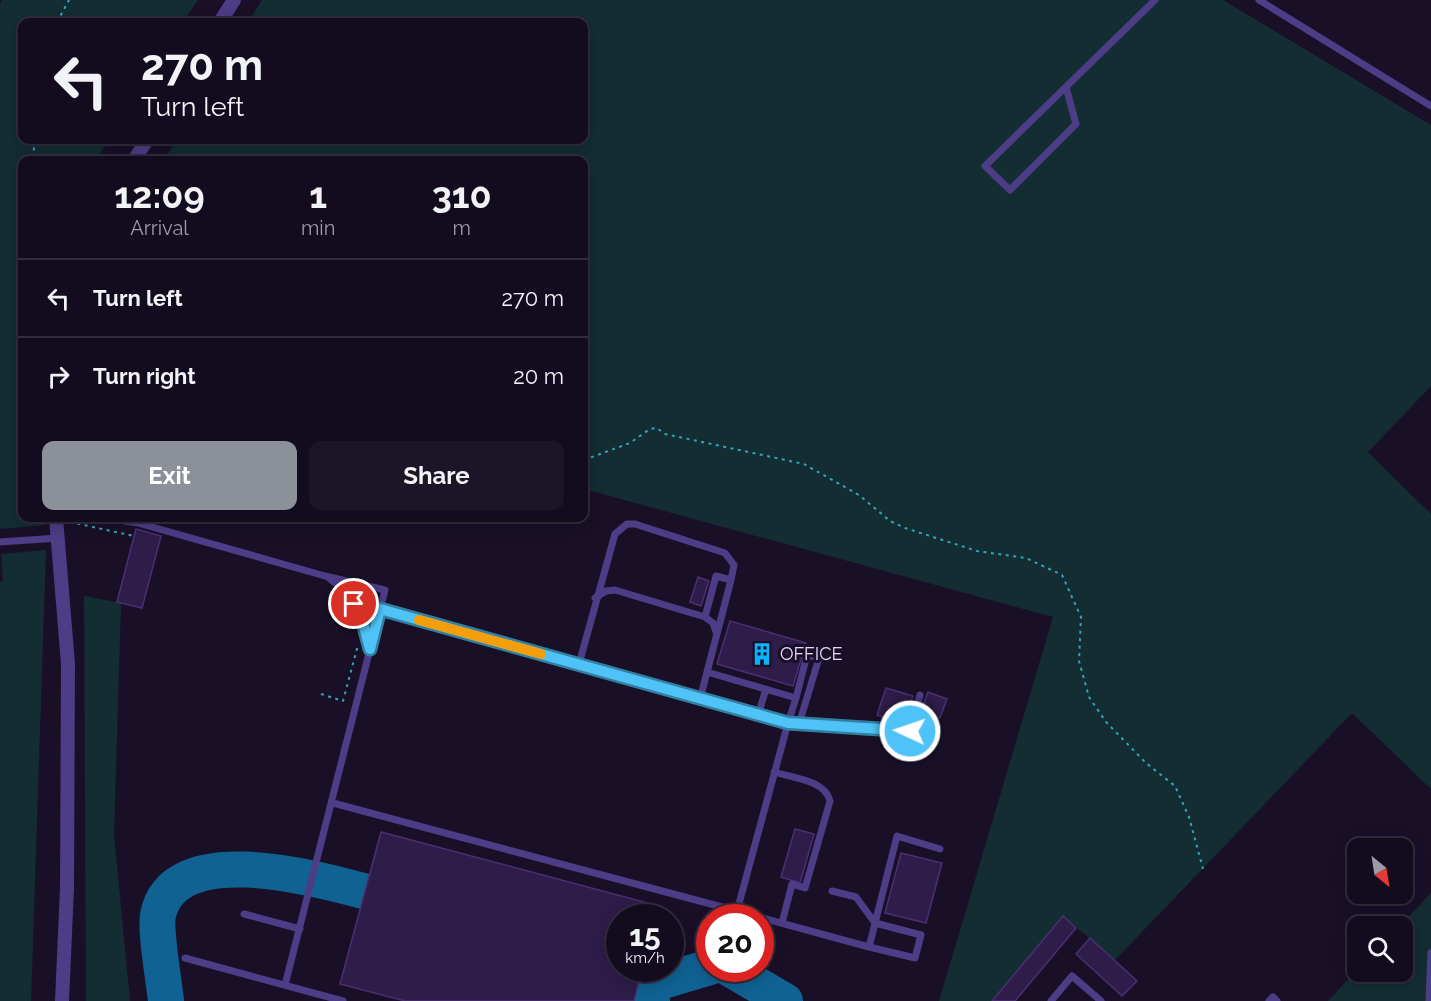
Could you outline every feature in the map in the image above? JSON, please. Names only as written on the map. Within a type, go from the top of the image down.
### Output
[{"type":"street","points":[[223,18],[234,0]]},
{"type":"street","points":[[59,524],[68,664],[67,888],[62,1001]]},
{"type":"lane","points":[[1065,87],[1076,124],[1010,190],[985,166],[1065,87],[1155,0]]},
{"type":"lane","points":[[1259,0],[1431,106]]},
{"type":"lane","points":[[132,522],[325,576],[385,590],[285,986]]},
{"type":"lane","points":[[0,542],[59,524]]},
{"type":"lane","points":[[579,664],[615,534],[627,524],[635,524],[725,553],[734,565],[700,699]]},
{"type":"lane","points":[[325,576],[348,592],[361,615],[370,649]]},
{"type":"lane","points":[[705,617],[716,576],[731,580]]},
{"type":"lane","points":[[596,598],[606,591],[615,590],[705,617],[713,623],[717,634]]},
{"type":"lane","points":[[380,609],[788,723],[910,731],[920,695]]},
{"type":"lane","points":[[739,904],[807,655],[819,658],[799,724]]},
{"type":"lane","points":[[707,672],[796,698]]},
{"type":"lane","points":[[758,715],[766,689]]},
{"type":"lane","points":[[774,772],[820,786],[828,792],[830,801],[805,888],[792,884],[782,923]]},
{"type":"lane","points":[[333,803],[700,904]]},
{"type":"lane","points":[[868,946],[897,836],[940,849]]},
{"type":"lane","points":[[774,921],[915,958],[921,935],[874,923],[856,897],[832,891]]},
{"type":"lane","points":[[244,914],[300,929]]},
{"type":"lane","points":[[1429,1001],[1431,953]]},
{"type":"lane","points":[[185,958],[343,1001]]},
{"type":"lane","points":[[1051,1001],[1072,976],[1101,1001]]},
{"type":"lane","points":[[1269,1001],[1272,997],[1277,1001]]},
{"type":"path","points":[[59,18],[69,0]]},
{"type":"path","points":[[588,459],[630,443],[650,429],[657,428],[665,434],[735,448],[756,455],[791,460],[839,483],[890,521],[905,528],[977,551],[1026,558],[1062,575],[1081,617],[1079,661],[1089,697],[1106,722],[1146,763],[1175,786],[1186,808],[1203,869]]},
{"type":"path","points":[[59,524],[134,536]]},
{"type":"path","points":[[321,694],[343,701],[358,645]]},
{"type":"green space","points":[[2,0],[198,0],[186,18],[18,18],[18,144],[106,144],[99,156],[18,156],[18,522],[46,522],[46,525],[0,529],[0,4]]},
{"type":"green space","points":[[262,0],[1223,0],[1431,125],[1431,386],[1368,452],[1431,514],[1431,789],[1352,713],[1115,960],[1063,916],[992,1001],[939,1001],[1053,617],[588,490],[588,156],[167,156],[174,144],[588,144],[588,18],[251,18]]},
{"type":"green space","points":[[46,550],[31,1001],[0,1001],[0,581],[3,581],[1,554]]},
{"type":"green space","points":[[84,596],[121,603],[114,835],[130,1001],[86,1001]]},
{"type":"green space","points":[[1431,893],[1431,1001],[1328,1001],[1347,981],[1413,982],[1413,916],[1409,916]]},
{"type":"building","points":[[136,529],[161,536],[142,608],[117,602]]},
{"type":"building","points":[[698,577],[709,581],[701,606],[690,602]]},
{"type":"building","name":"OFFICE","points":[[730,621],[806,643],[793,686],[717,664]]},
{"type":"building","points":[[886,688],[913,696],[906,716],[894,712],[891,720],[877,715]]},
{"type":"building","points":[[928,692],[947,699],[940,718],[921,711]]},
{"type":"building","points":[[795,829],[814,834],[800,883],[781,877]]},
{"type":"building","points":[[381,832],[651,904],[606,904],[606,982],[639,982],[634,1001],[405,1001],[340,984]]},
{"type":"building","points":[[901,853],[942,863],[926,923],[885,913]]},
{"type":"building","points":[[1063,916],[1076,928],[1015,1001],[992,1001]]},
{"type":"building","points":[[1090,938],[1137,981],[1122,996],[1076,954]]},
{"type":"taxiway","points":[[166,1001],[158,915],[169,892],[190,877],[217,871],[248,870],[281,873],[363,891]]},
{"type":"taxiway","points":[[652,1001],[633,990],[696,971]]},
{"type":"taxiway","points":[[752,982],[785,1001]]},
{"type":"slow traffic","points":[[419,620],[541,654]]},
{"type":"place","name":"OFFICE","points":[[762,654]]},
{"type":"route","points":[[354,604],[361,615],[370,649],[380,609],[788,723],[910,731]]}]
